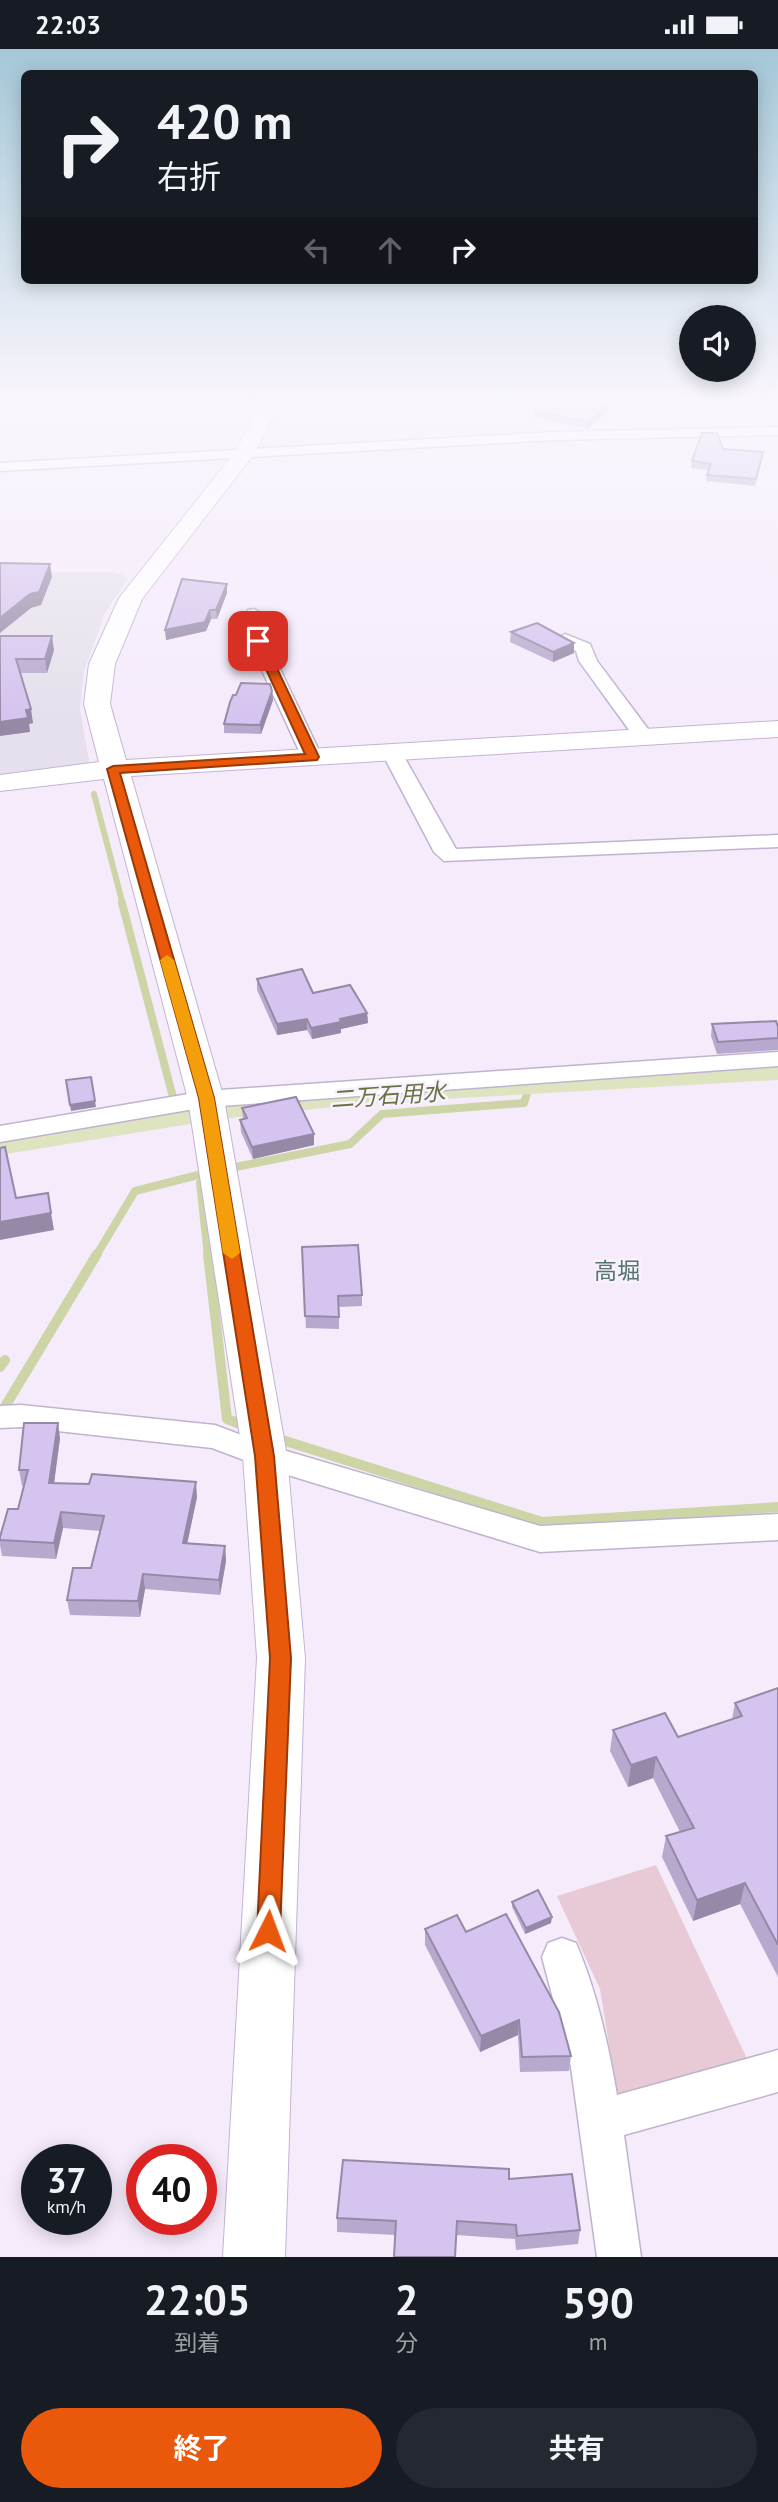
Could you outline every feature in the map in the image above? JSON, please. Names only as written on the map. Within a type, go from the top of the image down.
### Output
[{"type":"street","points":[[201,507],[131,598],[110,640],[102,664],[97,704],[206,1098],[265,1456],[281,1658],[254,2257]]},
{"type":"street","points":[[254,614],[250,625],[313,757]]},
{"type":"street","points":[[565,639],[584,648],[588,661],[643,737]]},
{"type":"street","points":[[0,783],[113,769],[778,729]]},
{"type":"street","points":[[392,753],[445,852],[452,856],[778,841]]},
{"type":"street","points":[[0,1134],[206,1098],[778,1059]]},
{"type":"street","points":[[0,1417],[22,1416],[215,1437],[265,1456],[540,1539],[778,1527]]},
{"type":"street","points":[[562,1957],[575,1991],[599,2121],[619,2257]]},
{"type":"street","points":[[599,2121],[778,2071]]},
{"type":"shaded area","points":[[115,572],[128,578],[104,615],[84,671],[80,709],[90,767],[0,776],[0,573]]},
{"type":"shaded area","points":[[656,1865],[749,2063],[619,2106],[600,1989],[557,1896]]},
{"type":"building","points":[[0,563],[50,564],[39,592],[30,594],[0,618]]},
{"type":"building","points":[[182,579],[227,584],[216,610],[210,610],[205,622],[165,630]]},
{"type":"building","points":[[537,623],[574,643],[553,652],[511,632]]},
{"type":"building","points":[[0,636],[52,636],[45,659],[16,659],[31,709],[26,710],[28,718],[0,722]]},
{"type":"building","points":[[241,683],[270,684],[272,691],[260,725],[224,724],[230,702]]},
{"type":"building","points":[[302,969],[313,993],[350,985],[367,1013],[311,1028],[307,1019],[277,1024],[257,979]]},
{"type":"building","points":[[776,1021],[778,1038],[718,1042],[712,1024]]},
{"type":"building","points":[[91,1077],[95,1101],[70,1105],[66,1080]]},
{"type":"building","points":[[296,1097],[314,1134],[252,1147],[240,1120],[247,1118],[242,1108]]},
{"type":"building","points":[[5,1147],[16,1198],[48,1193],[51,1213],[0,1222],[0,1148]]},
{"type":"building","points":[[358,1245],[362,1295],[338,1296],[339,1317],[305,1316],[302,1247]]},
{"type":"building","points":[[24,1423],[58,1423],[49,1483],[89,1484],[92,1474],[196,1482],[183,1543],[225,1546],[219,1580],[143,1574],[138,1601],[67,1600],[73,1568],[91,1568],[104,1516],[61,1512],[54,1543],[0,1540],[8,1509],[18,1509],[28,1470],[19,1470]]},
{"type":"building","points":[[778,1688],[778,1945],[745,1883],[697,1900],[666,1836],[694,1828],[656,1757],[631,1765],[613,1730],[665,1713],[678,1737],[742,1716],[735,1703]]},
{"type":"building","points":[[538,1890],[552,1917],[526,1928],[512,1902]]},
{"type":"building","points":[[506,1914],[559,2012],[571,2056],[522,2057],[519,2020],[481,2036],[425,1929],[457,1915],[466,1932]]},
{"type":"building","points":[[343,2160],[509,2169],[509,2179],[572,2174],[580,2230],[517,2236],[516,2225],[457,2221],[455,2257],[394,2257],[396,2221],[337,2218]]},
{"type":"waterway","points":[[94,794],[123,905]]},
{"type":"waterway","points":[[122,903],[174,1101]]},
{"type":"waterway","name":"二万石用水","points":[[0,1147],[220,1111],[371,1095],[778,1072]]},
{"type":"waterway","points":[[226,1169],[350,1144],[382,1114],[524,1103],[529,1087]]},
{"type":"waterway","points":[[96,1256],[135,1191],[210,1172]]},
{"type":"waterway","points":[[200,1183],[208,1256]]},
{"type":"waterway","points":[[0,1415],[97,1254]]},
{"type":"waterway","points":[[208,1254],[227,1419],[248,1427]]},
{"type":"waterway","points":[[0,1367],[5,1360]]},
{"type":"waterway","points":[[276,1438],[542,1522],[778,1507]]},
{"type":"slow traffic","points":[[167,960],[206,1098],[232,1253]]},
{"type":"district","name":"高堀","points":[[617,1270]]},
{"type":"route","points":[[258,641],[313,757],[113,769],[206,1098],[265,1456],[281,1658],[268,1931]]}]
